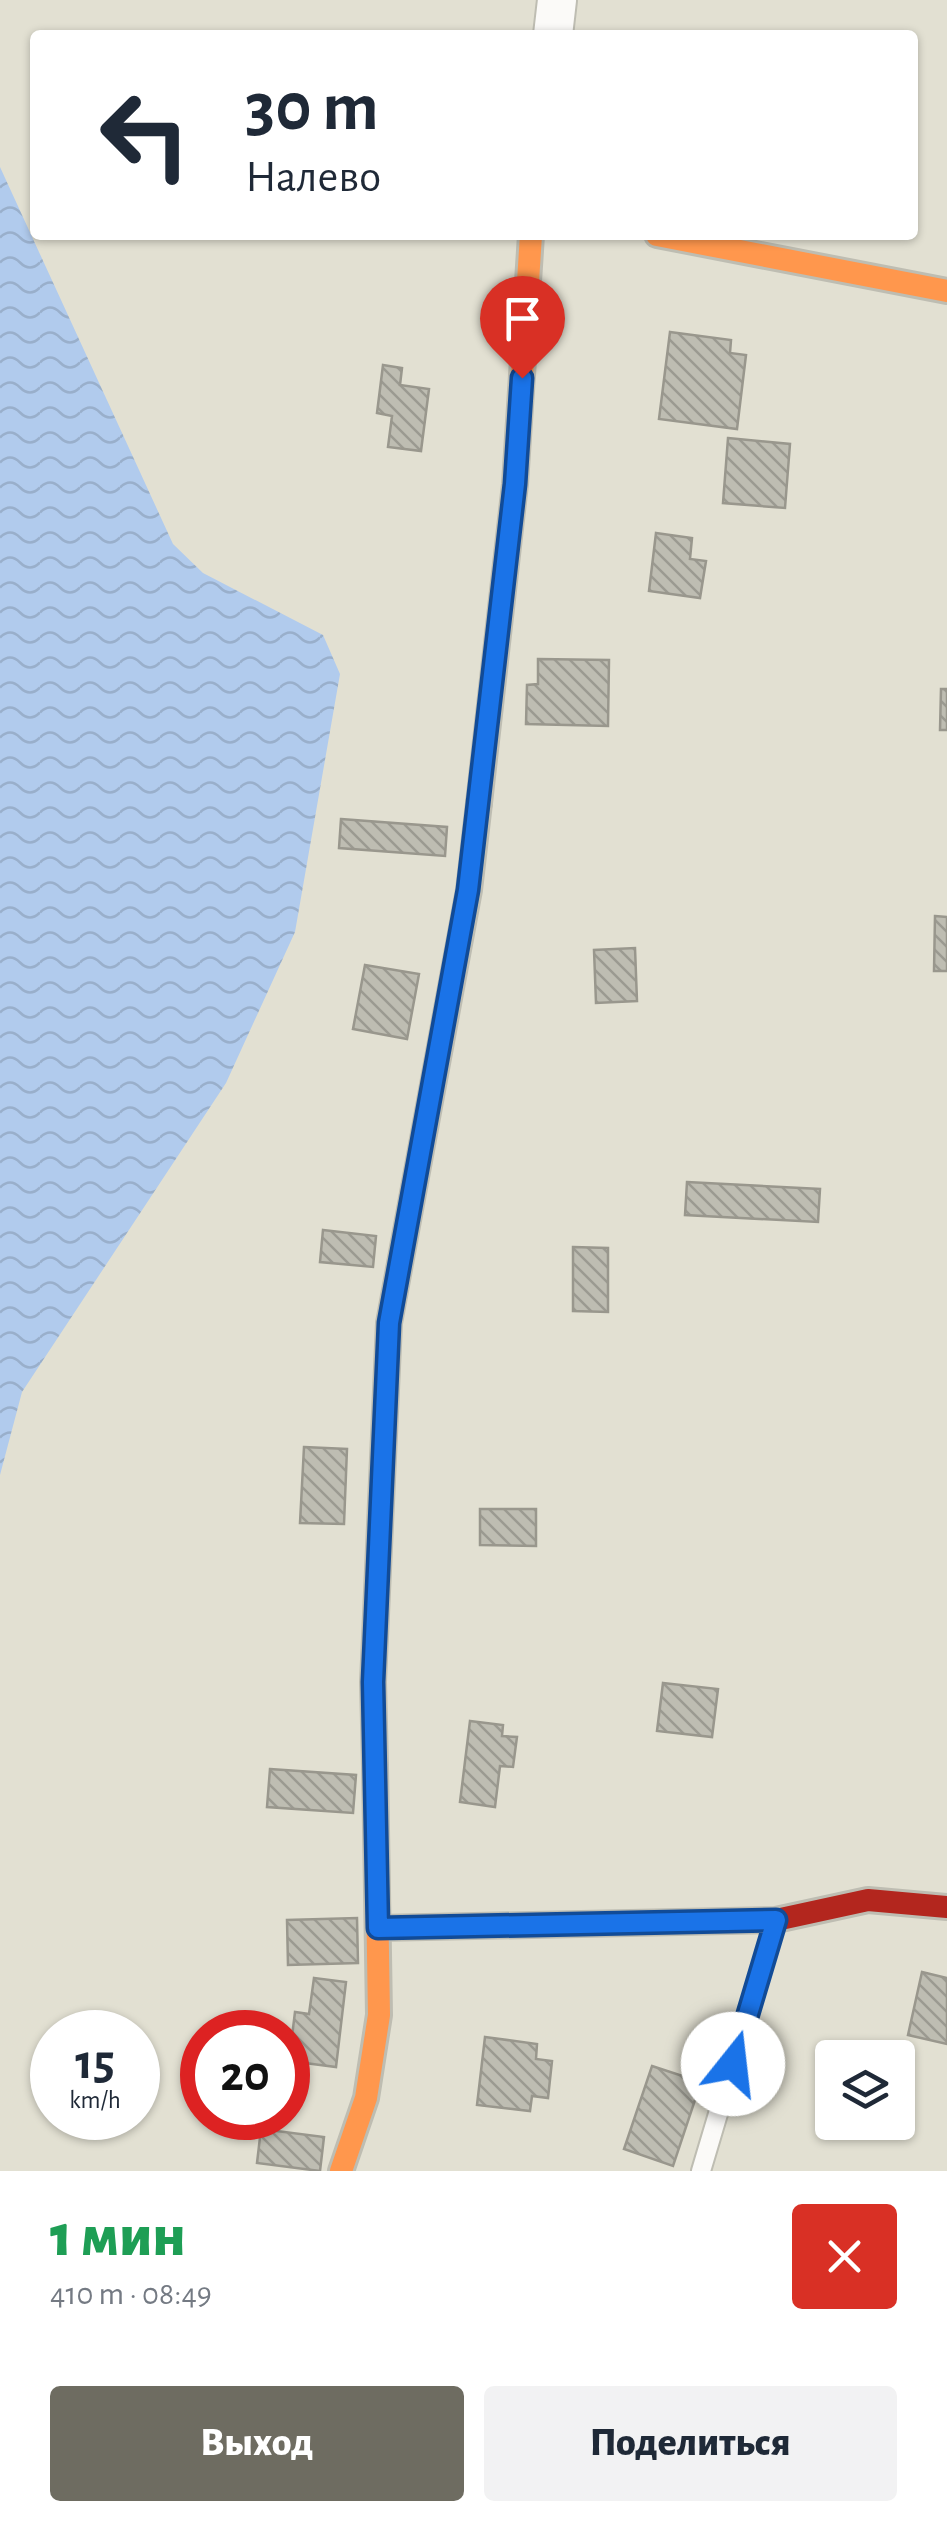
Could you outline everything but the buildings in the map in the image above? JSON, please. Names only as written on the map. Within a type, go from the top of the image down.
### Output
[{"type":"street","points":[[553,30],[556,0]]},
{"type":"street","points":[[341,2171],[366,2098],[376,2032],[373,1682],[389,1323],[468,890],[515,484],[531,240]]},
{"type":"street","points":[[683,240],[947,291]]},
{"type":"street","points":[[378,1928],[776,1920],[868,1900],[947,1907]]},
{"type":"lane","points":[[702,2171],[776,1920]]},
{"type":"water","points":[[0,167],[30,240],[33,240],[173,544],[203,573],[323,635],[340,674],[295,932],[226,1083],[22,1392],[0,1475]]},
{"type":"traffic: fast","points":[[375,1767],[373,1682],[389,1323],[469,890],[479,803]]},
{"type":"traffic: slow","points":[[479,803],[515,484],[531,240]]},
{"type":"traffic: slow","points":[[683,240],[947,291]]},
{"type":"traffic: slow","points":[[341,2171],[366,2098],[379,2015],[375,1767]]},
{"type":"traffic: jam","points":[[378,1928],[776,1920],[868,1900],[947,1907]]},
{"type":"route","points":[[522,378],[515,484],[468,890],[389,1323],[373,1682],[378,1928],[776,1920],[733,2064]]}]
